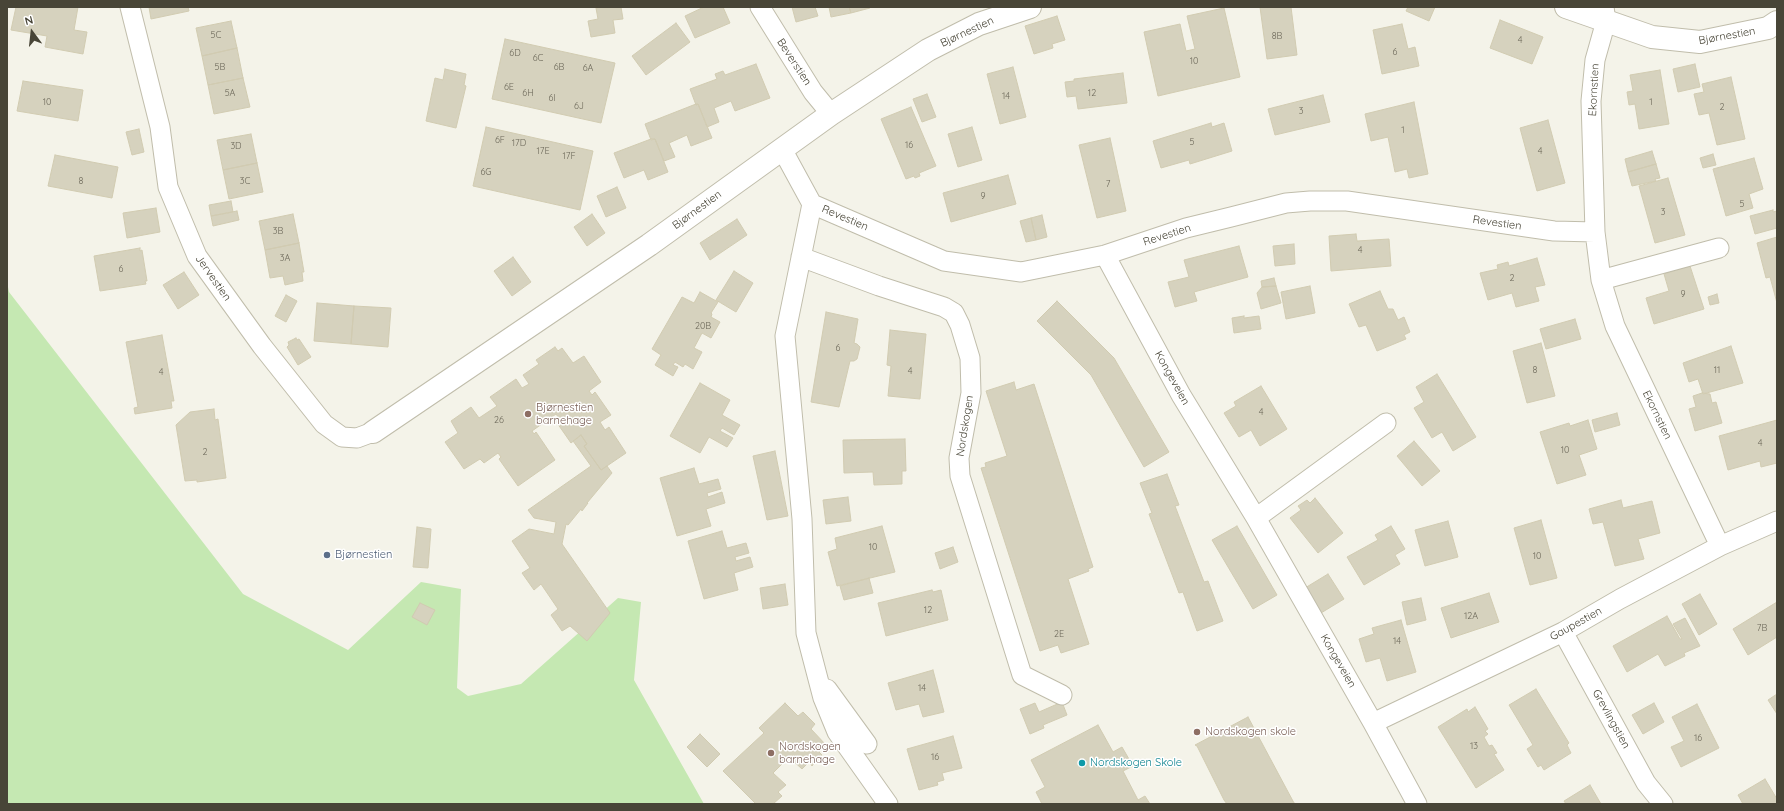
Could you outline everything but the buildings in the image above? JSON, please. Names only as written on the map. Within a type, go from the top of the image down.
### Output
[{"type":"street","name":"Jervestien","points":[[130,7],[160,127],[168,187],[197,256],[262,346],[324,424],[342,437],[357,438],[373,432]]},
{"type":"street","name":"Beverstien","points":[[760,7],[809,85],[831,114]]},
{"type":"street","name":"Bjørnestien","points":[[373,432],[631,258],[831,114],[928,50],[979,24],[1030,7]]},
{"type":"street","name":"Bjørnestien","points":[[1566,7],[1605,14],[1652,37],[1700,42],[1768,28],[1777,22]]},
{"type":"street","name":"Ekornstien","points":[[1605,14],[1595,60],[1591,101],[1596,232],[1601,280],[1615,326],[1720,546]]},
{"type":"street","name":"Revestien","points":[[782,149],[812,204],[944,261],[1021,272],[1105,255],[1186,228],[1286,203],[1310,201],[1347,201],[1554,231],[1596,232]]},
{"type":"street","points":[[812,204],[785,336],[802,520],[806,633],[823,698],[837,732],[888,804]]},
{"type":"street","points":[[1601,280],[1719,248]]},
{"type":"street","name":"Kongeveien","points":[[1105,255],[1181,395],[1256,518],[1373,723],[1417,804]]},
{"type":"street","name":"Nordskogen","points":[[801,257],[879,286],[944,307],[954,313],[960,325],[970,358],[971,393],[959,458],[960,476],[1022,675],[1062,695]]},
{"type":"street","points":[[1256,518],[1386,423]]},
{"type":"street","name":"Gaupestien","points":[[1373,723],[1563,632],[1620,599],[1720,546],[1777,521]]},
{"type":"street","name":"Grevlingstien","points":[[1563,632],[1646,783],[1663,804]]},
{"type":"street","points":[[817,675],[868,744]]},
{"type":"green space","points":[[7,282],[9,292],[243,594],[348,650],[421,582],[461,589],[457,688],[468,696],[521,684],[618,598],[641,602],[634,680],[704,804],[7,804]]},
{"type":"place","name":"Bjørnestien barnehage","points":[[528,414]]},
{"type":"place","name":"Bjørnestien","points":[[327,555]]},
{"type":"place","name":"Nordskogen skole","points":[[1197,732]]},
{"type":"place","name":"Nordskogen barnehage","points":[[771,753]]},
{"type":"place","name":"Nordskogen Skole","points":[[1082,763]]}]
